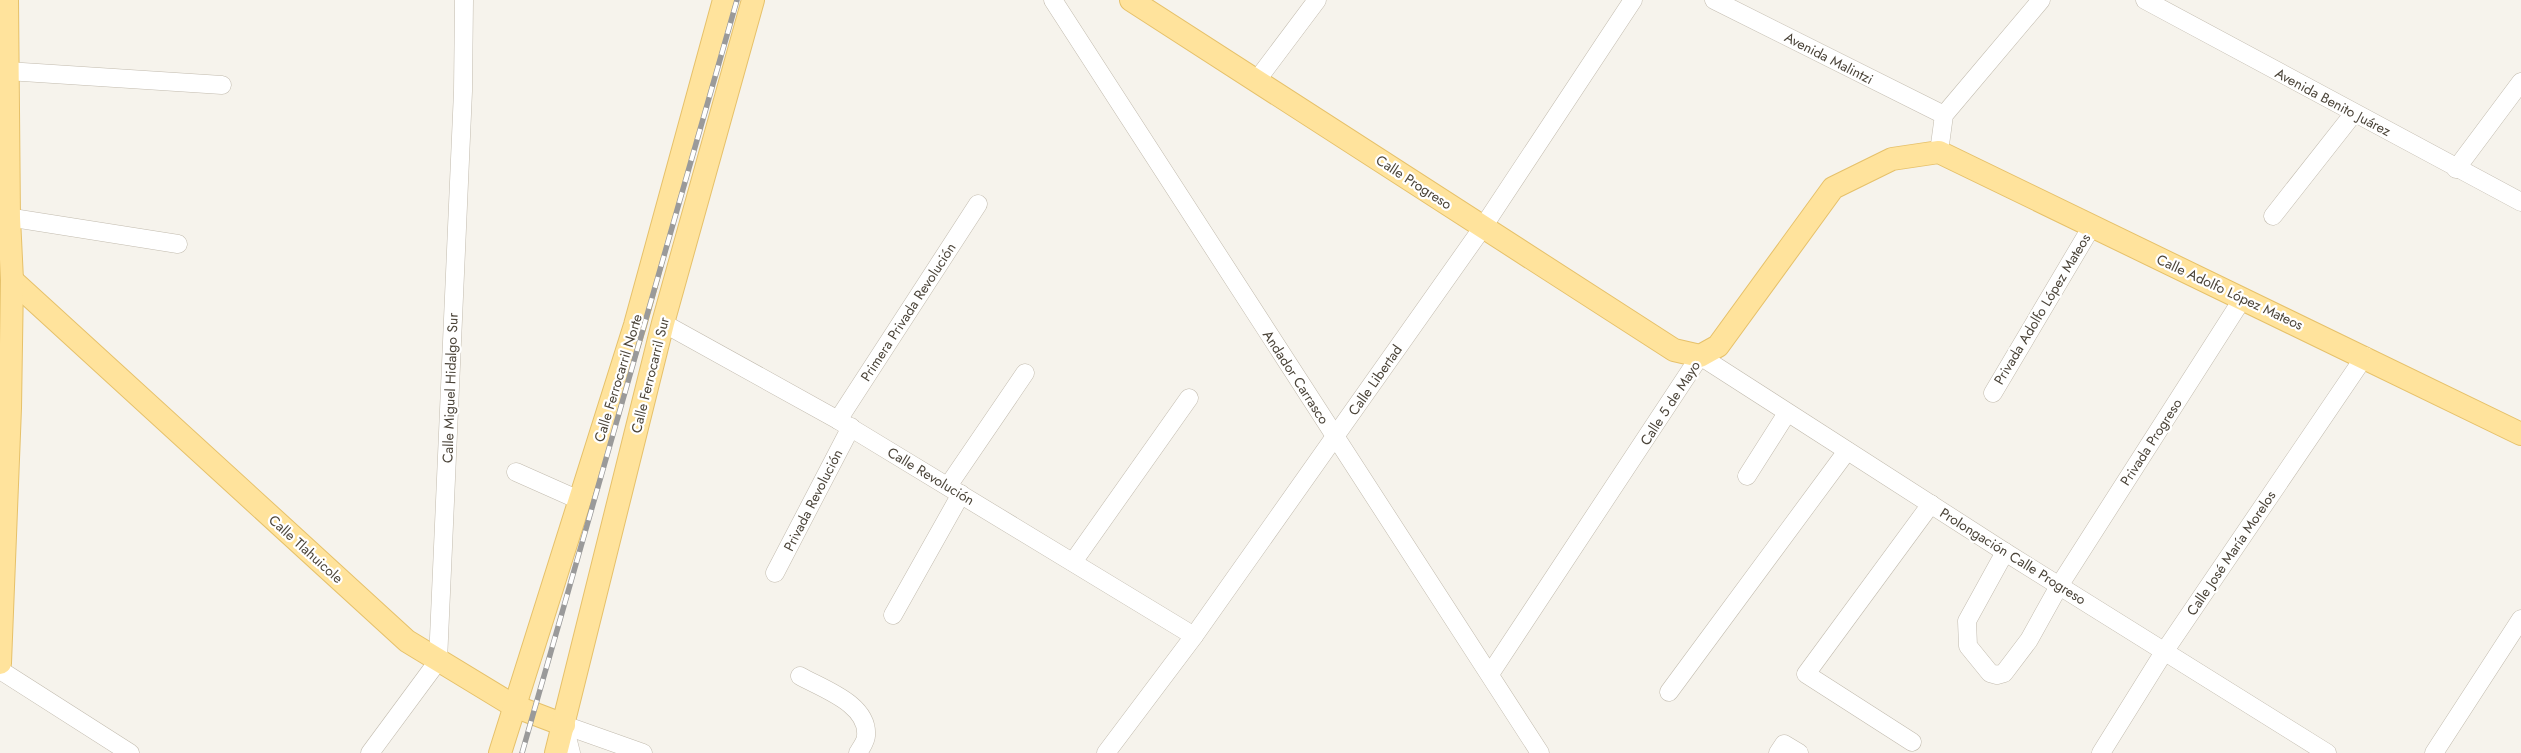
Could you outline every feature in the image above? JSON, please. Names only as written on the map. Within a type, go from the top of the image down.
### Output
[{"type":"main road","points":[[0,663],[5,407],[12,280],[4,217],[7,0]]},
{"type":"main road","name":"Calle Ferrocarril Norte","points":[[500,753],[635,325],[724,0]]},
{"type":"main road","name":"Calle Ferrocarril Sur","points":[[556,753],[663,323],[753,0]]},
{"type":"main road","name":"Calle Progreso","points":[[1131,0],[1674,350],[1700,356]]},
{"type":"main road","name":"Calle Adolfo López Mateos","points":[[1939,152],[2365,356],[2521,434]]},
{"type":"main road","name":"Calle 5 de Mayo","points":[[1700,356],[1718,346],[1833,188],[1892,159],[1939,152]]},
{"type":"main road","name":"Calle Tlahuicole","points":[[12,280],[407,641],[514,706],[564,725]]},
{"type":"street","name":"Calle Miguel Hidalgo Sur","points":[[438,661],[462,101],[464,0]]},
{"type":"street","name":"Andador Carrasco","points":[[1053,0],[1540,753]]},
{"type":"street","points":[[1257,80],[1317,0]]},
{"type":"street","name":"Calle Libertad","points":[[1106,753],[1194,636],[1483,228],[1633,0]]},
{"type":"street","name":"Avenida Malintzi","points":[[1714,0],[1944,115]]},
{"type":"street","points":[[1939,152],[1944,115],[2040,0]]},
{"type":"street","name":"Avenida Benito Juárez","points":[[2145,0],[2456,169],[2521,202]]},
{"type":"street","points":[[7,71],[222,85]]},
{"type":"street","points":[[2456,169],[2521,82]]},
{"type":"street","points":[[2273,216],[2354,113]]},
{"type":"street","name":"Primera Privada Revolución","points":[[844,424],[978,204]]},
{"type":"street","points":[[4,217],[178,244]]},
{"type":"street","name":"Privada Adolfo López Mateos","points":[[1993,393],[2092,226]]},
{"type":"street","name":"Privada Progreso","points":[[2005,552],[1967,621],[1968,646],[1990,674],[1997,675],[2004,673],[2030,640],[2059,586],[2243,298]]},
{"type":"street","name":"Calle Revolución","points":[[663,323],[844,424],[1194,636]]},
{"type":"street","name":"Prolongación Calle Progreso","points":[[1700,356],[2005,552],[2327,753]]},
{"type":"street","name":"Calle 5 de Mayo","points":[[1490,674],[1700,356]]},
{"type":"street","name":"Calle José María Morelos","points":[[2101,753],[2164,652],[2365,356]]},
{"type":"street","points":[[894,615],[954,490],[1025,373]]},
{"type":"street","points":[[1073,562],[1189,398]]},
{"type":"street","points":[[1747,476],[1787,413]]},
{"type":"street","name":"Privada Revolución","points":[[775,573],[844,424]]},
{"type":"street","points":[[1669,692],[1847,451]]},
{"type":"street","points":[[516,472],[579,500]]},
{"type":"street","points":[[1912,742],[1806,674],[1931,504]]},
{"type":"street","points":[[2434,753],[2521,620]]},
{"type":"street","points":[[370,753],[438,661]]},
{"type":"street","points":[[0,670],[130,753]]},
{"type":"street","points":[[800,676],[854,707],[865,722],[866,737],[858,753]]},
{"type":"street","points":[[564,725],[571,753]]},
{"type":"street","name":"Calle Tlahuicole","points":[[564,725],[643,753]]},
{"type":"street","points":[[1778,753],[1784,744],[1799,753]]},
{"type":"railway","points":[[522,753],[737,0]]}]
